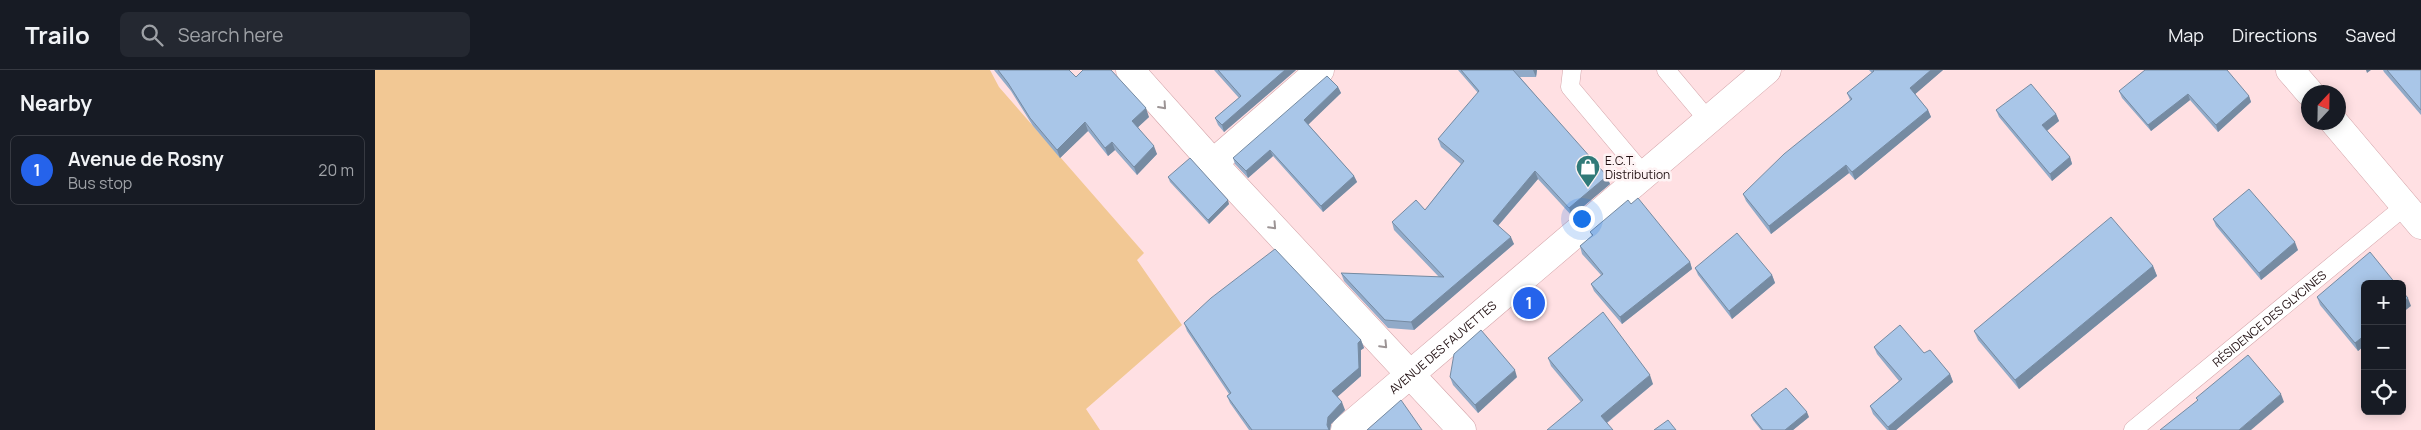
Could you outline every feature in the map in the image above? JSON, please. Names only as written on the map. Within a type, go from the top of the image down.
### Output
[{"type":"street","points":[[1130,70],[1213,163],[1462,430]]},
{"type":"street","points":[[1213,163],[1320,70]]},
{"type":"street","name":"AVENUE DES FAUVETTES","points":[[1345,430],[1767,70]]},
{"type":"street","points":[[2290,70],[2303,85]]},
{"type":"street","points":[[2341,130],[2413,215]]},
{"type":"lane","points":[[1572,70],[1570,87],[1644,175]]},
{"type":"lane","points":[[1665,70],[1708,120]]},
{"type":"lane","name":"RÉSIDENCE DES GLYCINES","points":[[2133,430],[2413,215]]},
{"type":"shaded area","points":[[375,70],[990,70],[999,87],[1144,253],[1137,260],[1182,325],[1086,409],[1100,430],[375,430]]},
{"type":"building","points":[[998,70],[1069,70],[1076,77],[1083,70],[1111,70],[1146,108],[1132,121],[1154,146],[1134,167],[1112,142],[1105,148],[1085,122],[1057,150],[1030,118]]},
{"type":"building","points":[[1218,70],[1285,70],[1222,125],[1215,118],[1241,96]]},
{"type":"building","points":[[1461,70],[1513,70],[1607,176],[1569,208],[1535,171],[1493,221],[1511,237],[1411,322],[1385,320],[1341,273],[1444,277],[1392,222],[1416,200],[1425,210],[1464,161],[1438,139],[1479,91]]},
{"type":"building","points":[[1873,70],[1931,70],[1910,88],[1928,110],[1852,172],[1846,165],[1769,226],[1743,194],[1784,154],[1852,99],[1847,93]]},
{"type":"building","points":[[2145,70],[2227,70],[2249,96],[2216,125],[2188,94],[2148,125],[2119,91]]},
{"type":"building","points":[[2387,70],[2421,70],[2421,110]]},
{"type":"building","points":[[1327,76],[1338,87],[1304,120],[1354,176],[1321,206],[1270,150],[1246,171],[1233,158]]},
{"type":"building","points":[[2031,84],[2056,114],[2042,125],[2070,157],[2050,174],[1996,110]]},
{"type":"building","points":[[1190,158],[1228,200],[1208,220],[1168,177]]},
{"type":"building","points":[[2249,189],[2295,242],[2259,273],[2213,219]]},
{"type":"building","points":[[1638,198],[1690,262],[1620,317],[1591,284],[1603,274],[1580,246],[1593,235],[1590,232],[1628,200],[1631,204]]},
{"type":"building","points":[[2111,217],[2153,266],[2015,380],[1974,331]]},
{"type":"building","points":[[1737,233],[1772,275],[1729,311],[1695,268]]},
{"type":"building","points":[[1275,249],[1361,340],[1358,343],[1359,368],[1332,391],[1342,402],[1328,417],[1327,425],[1329,430],[1252,430],[1227,396],[1231,393],[1184,323],[1211,298]]},
{"type":"building","points":[[2370,252],[2393,280],[2361,280],[2361,338],[2355,343],[2317,297]]},
{"type":"building","points":[[1603,312],[1650,375],[1601,416],[1613,430],[1547,430],[1583,400],[1548,358]]},
{"type":"building","points":[[1900,325],[1924,353],[1930,350],[1950,374],[1888,427],[1870,406],[1902,379],[1874,347]]},
{"type":"building","points":[[1481,330],[1515,370],[1475,405],[1450,377],[1454,354]]},
{"type":"building","points":[[2248,355],[2281,394],[2239,430],[2160,430],[2198,400],[2196,398]]},
{"type":"building","points":[[1786,388],[1807,412],[1785,430],[1763,430],[1751,415]]},
{"type":"building","points":[[1401,400],[1422,430],[1367,430]]},
{"type":"building","points":[[1668,420],[1676,430],[1654,430]]},
{"type":"place","name":"E.C.T. Distribution","points":[[1588,188]]},
{"type":"place","name":"Avenue de Rosny","points":[[1529,303]]}]
